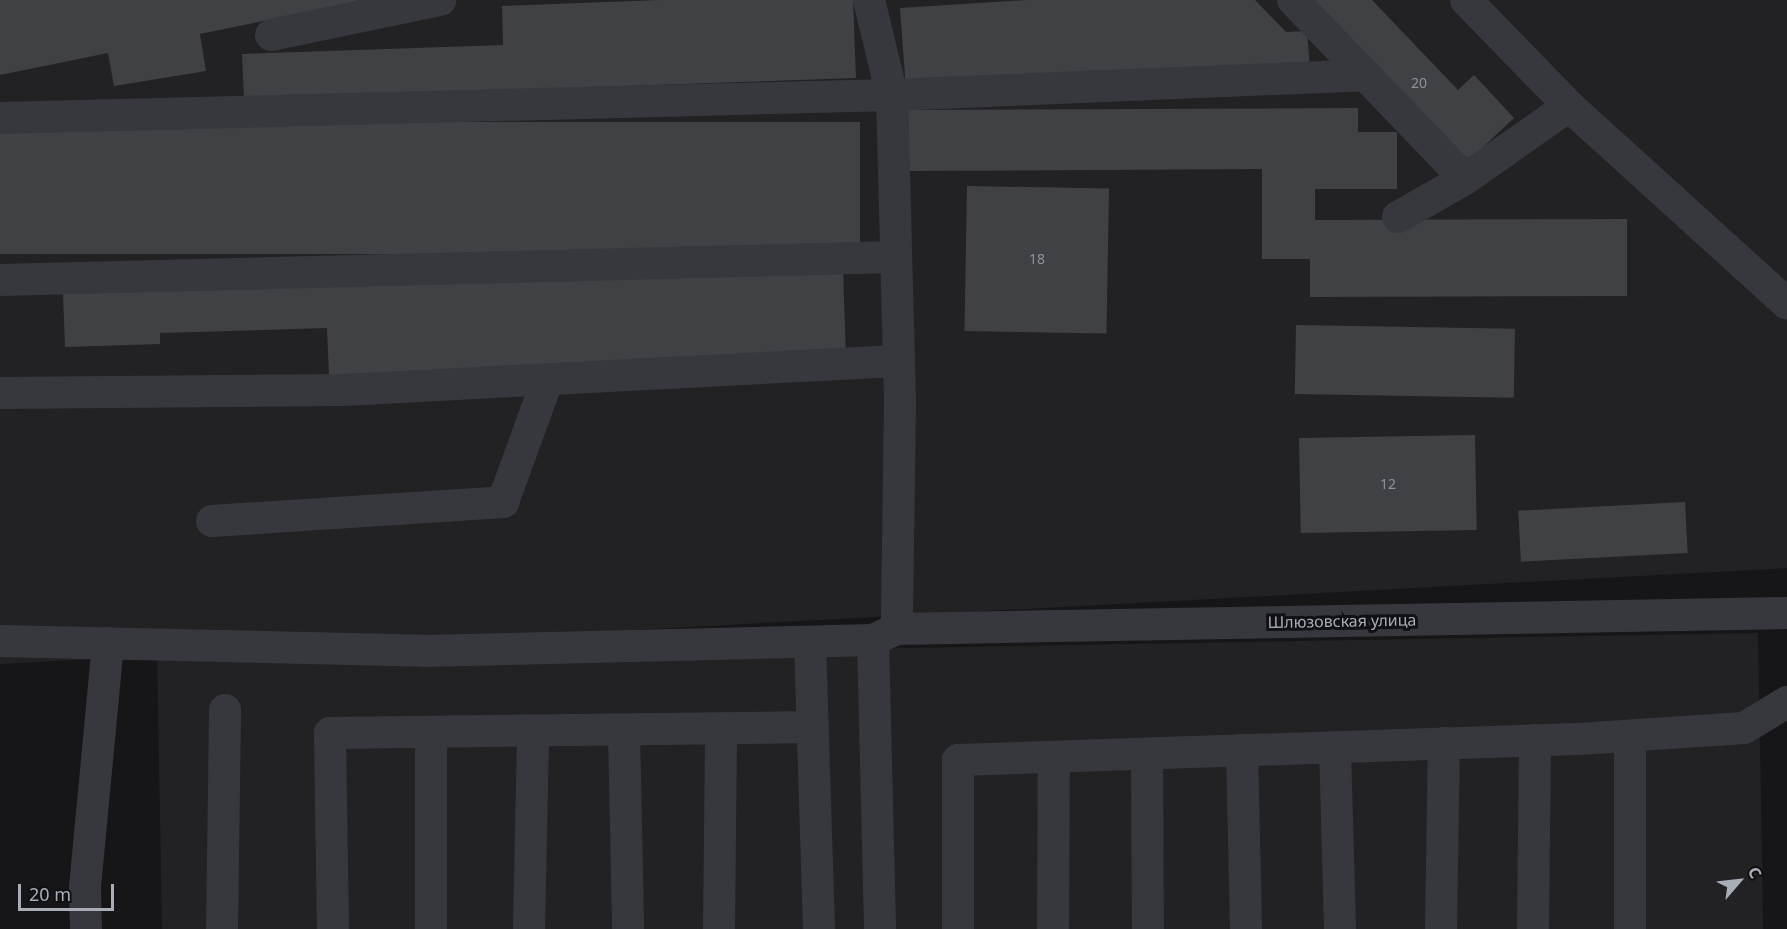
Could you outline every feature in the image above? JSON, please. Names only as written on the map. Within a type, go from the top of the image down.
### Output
[{"type":"street","points":[[271,34],[440,0]]},
{"type":"street","points":[[869,0],[892,95],[896,257],[897,361],[885,635],[880,929]]},
{"type":"street","points":[[1293,0],[1465,179]]},
{"type":"street","points":[[1466,0],[1569,106],[1787,304]]},
{"type":"street","points":[[0,118],[892,95],[1366,75]]},
{"type":"street","points":[[1398,217],[1465,179],[1569,106]]},
{"type":"street","points":[[0,280],[896,257]]},
{"type":"street","points":[[0,393],[343,390],[897,361]]},
{"type":"street","points":[[212,521],[503,502],[547,381]]},
{"type":"street","name":"Шлюзовская улица","points":[[0,641],[425,651],[810,642],[885,635],[1787,613]]},
{"type":"street","points":[[810,642],[819,929]]},
{"type":"street","points":[[86,929],[85,887],[108,643]]},
{"type":"street","points":[[958,929],[958,760],[1630,736],[1744,728],[1787,702]]},
{"type":"street","points":[[222,929],[225,710]]},
{"type":"street","points":[[333,929],[330,733],[812,727]]},
{"type":"street","points":[[719,929],[721,729]]},
{"type":"street","points":[[624,731],[628,929]]},
{"type":"street","points":[[529,929],[533,732]]},
{"type":"street","points":[[430,929],[431,733]]},
{"type":"street","points":[[1630,736],[1630,929]]},
{"type":"street","points":[[1533,929],[1535,740]]},
{"type":"street","points":[[1441,929],[1444,743]]},
{"type":"street","points":[[1335,748],[1340,929]]},
{"type":"street","points":[[1242,750],[1246,929]]},
{"type":"street","points":[[1147,754],[1148,929]]},
{"type":"street","points":[[1053,929],[1054,757]]},
{"type":"shaded area","points":[[0,0],[1787,0],[1787,568],[0,664]]},
{"type":"shaded area","points":[[1758,633],[1763,929],[162,929],[157,661]]},
{"type":"building","points":[[0,0],[359,1],[200,34],[206,71],[114,86],[108,53],[0,75]]},
{"type":"building","points":[[659,0],[853,0],[856,78],[244,99],[242,54],[503,45],[502,6]]},
{"type":"building","points":[[1026,0],[1255,0],[1286,32],[1307,31],[1310,69],[906,90],[900,8]]},
{"type":"building","points":[[1307,0],[1372,0],[1458,90],[1474,75],[1514,118],[1465,164]]},
{"type":"building","points":[[1358,108],[1358,132],[1397,132],[1397,189],[1315,189],[1315,220],[1627,219],[1627,296],[1310,297],[1310,259],[1262,259],[1262,169],[908,171],[908,110]]},
{"type":"building","points":[[0,122],[860,122],[860,254],[0,254]]},
{"type":"building","points":[[967,186],[1109,188],[1106,333],[964,331]]},
{"type":"building","points":[[843,268],[846,359],[329,376],[327,328],[160,333],[160,344],[65,347],[63,293]]},
{"type":"building","points":[[1296,325],[1515,329],[1514,398],[1295,394]]},
{"type":"building","points":[[1475,435],[1477,530],[1301,533],[1299,438]]},
{"type":"building","points":[[1685,502],[1688,553],[1521,562],[1518,511]]}]
